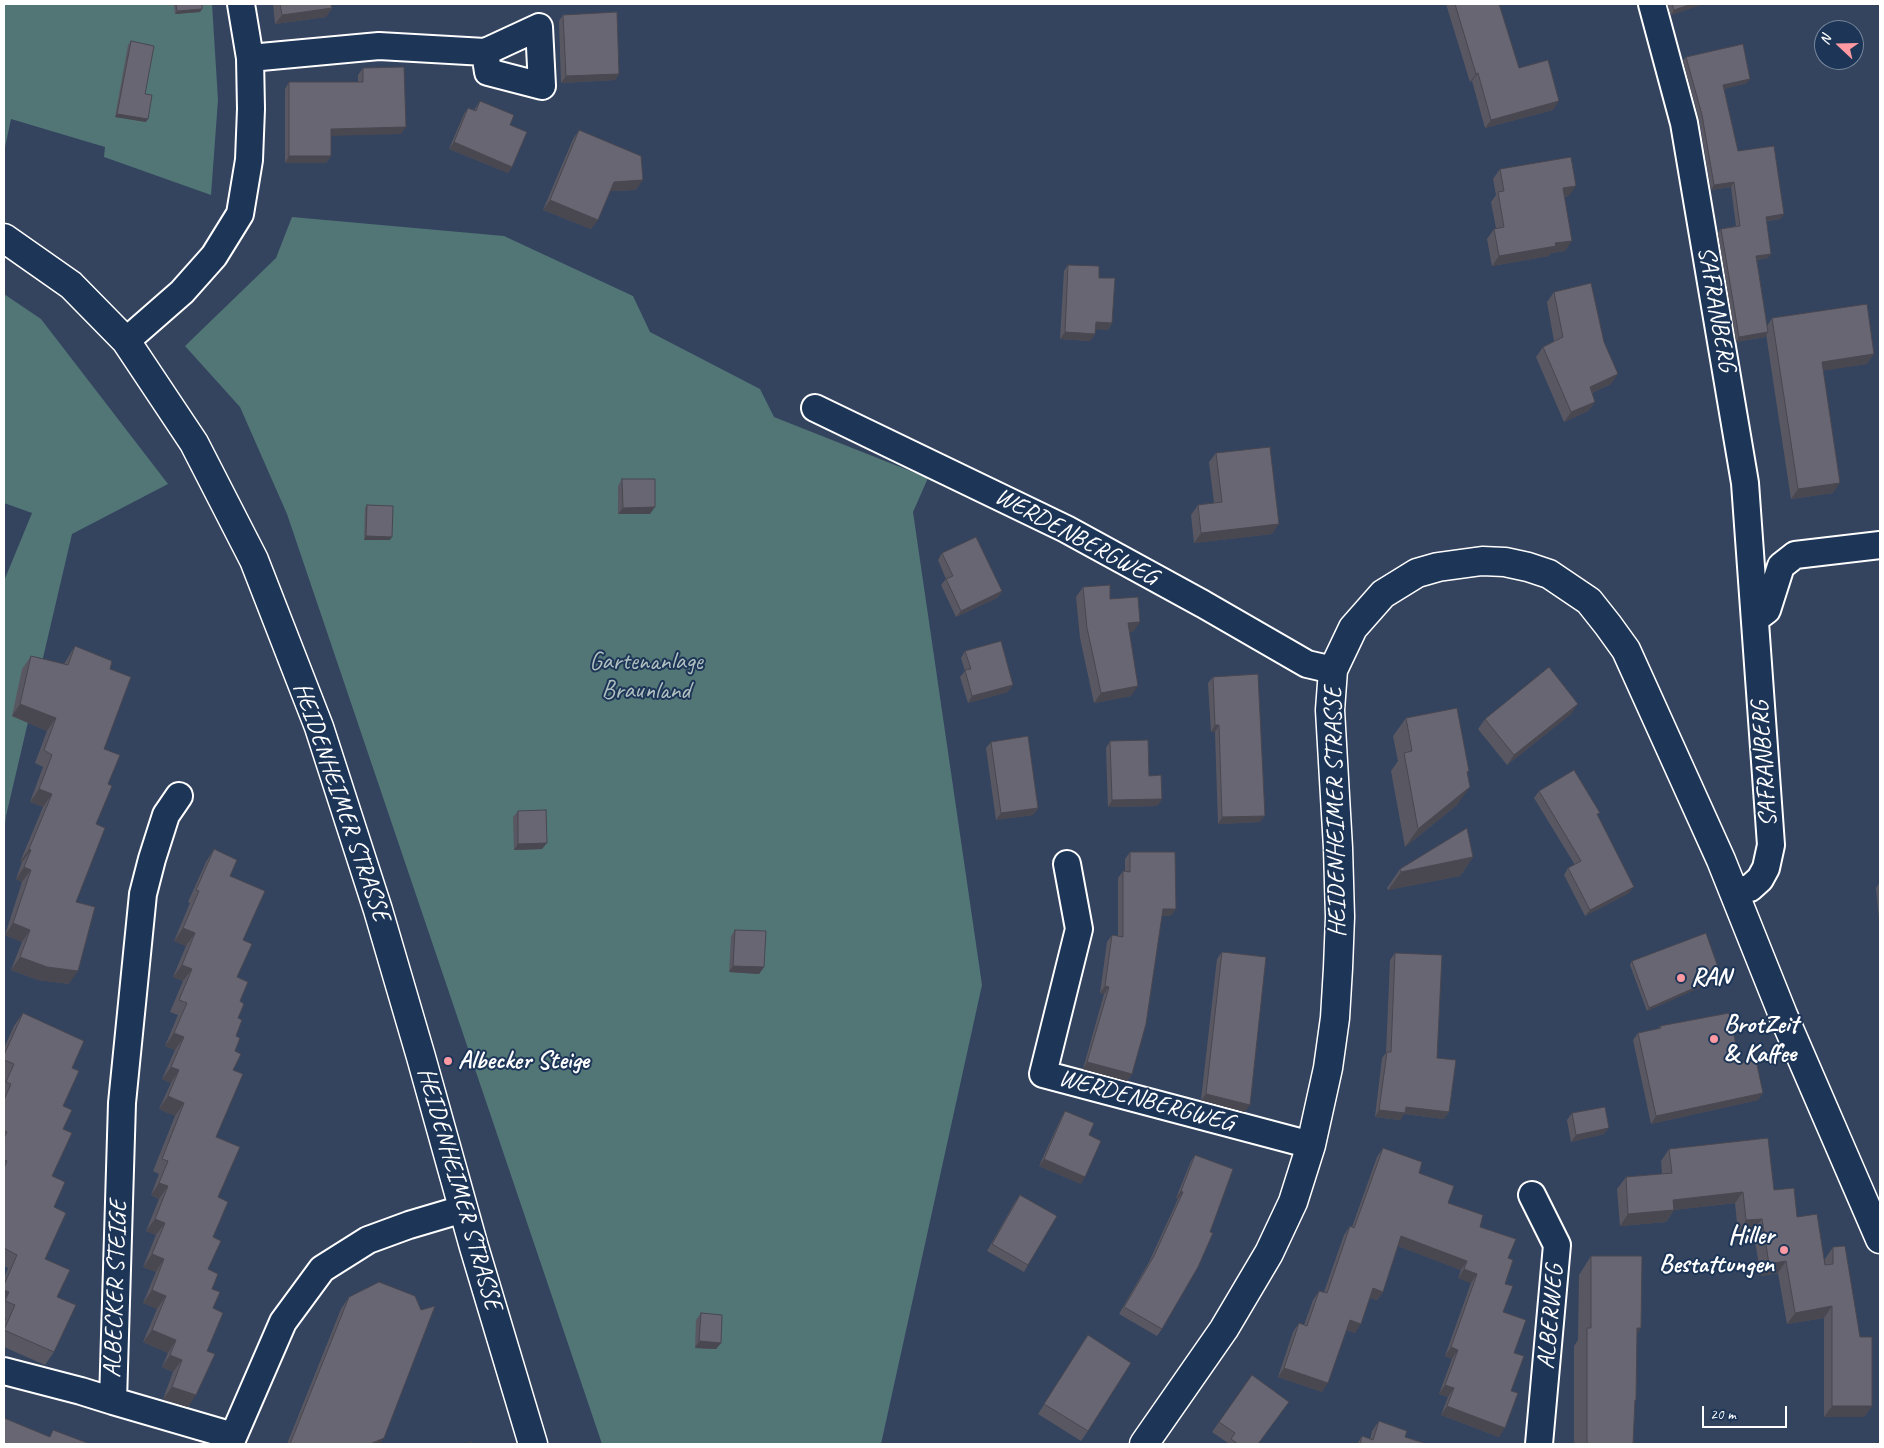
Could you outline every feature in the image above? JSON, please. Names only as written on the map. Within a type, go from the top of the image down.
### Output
[{"type":"main road","name":"HEIDENHEIMER STRASSE","points":[[4,238],[71,285],[126,341],[194,443],[254,560],[319,727],[378,910],[422,1057],[463,1209],[533,1444]]},
{"type":"main road","name":"HEIDENHEIMER STRASSE","points":[[1144,1444],[1224,1329],[1256,1278],[1293,1202],[1311,1145],[1328,1068],[1335,1018],[1338,968],[1340,918],[1338,848],[1330,710],[1333,670],[1353,628],[1367,610],[1383,594],[1417,573],[1459,562],[1482,560],[1505,562],[1549,574],[1589,601],[1626,650],[1735,891],[1783,1015],[1880,1239]]},
{"type":"street","points":[[126,341],[182,292],[214,256],[240,214],[249,160],[250,58],[241,4]]},
{"type":"street","name":"SAFRANBERG","points":[[1652,4],[1684,123],[1745,483],[1771,845],[1766,868],[1760,879],[1750,888],[1735,891]]},
{"type":"street","points":[[250,58],[379,46],[485,52]]},
{"type":"street","name":"WERDENBERGWEG","points":[[815,408],[1066,529],[1203,604],[1307,664],[1333,670]]},
{"type":"street","points":[[1755,619],[1767,610],[1781,566],[1796,555],[1880,545]]},
{"type":"street","name":"ALBECKER STEIGE","points":[[113,1401],[122,1103],[143,894],[166,815],[179,796]]},
{"type":"street","name":"WERDENBERGWEG","points":[[1068,864],[1079,929],[1043,1074],[1311,1145]]},
{"type":"street","name":"ALBERWEG","points":[[1532,1195],[1557,1245],[1539,1444]]},
{"type":"street","name":"ALBECKER STEIGE","points":[[4,1371],[81,1390],[231,1440],[283,1322],[322,1269],[368,1240],[409,1225],[463,1209]]},
{"type":"green space","points":[[4,4],[212,4],[218,100],[211,195],[104,157],[105,147],[11,119],[4,152]]},
{"type":"green space","name":"Gartenanlage Braunland","points":[[292,217],[504,236],[633,296],[650,332],[760,389],[774,417],[928,478],[913,512],[982,985],[881,1444],[602,1444],[287,514],[240,407],[185,346],[276,258]]},
{"type":"green space","points":[[4,294],[41,319],[168,484],[72,534],[6,816],[4,834],[4,581],[32,513],[4,503]]},
{"type":"building","points":[[176,4],[202,4],[202,9],[177,11]]},
{"type":"building","points":[[280,4],[331,4],[332,8],[282,15]]},
{"type":"building","points":[[1455,4],[1499,4],[1519,68],[1548,60],[1559,101],[1491,120],[1478,73],[1476,74]]},
{"type":"building","points":[[1672,4],[1692,4],[1674,10]]},
{"type":"building","points":[[617,12],[619,74],[566,76],[563,15]]},
{"type":"building","points":[[131,41],[154,46],[145,94],[152,95],[148,119],[117,114]]},
{"type":"building","points":[[1743,44],[1750,79],[1723,85],[1738,151],[1774,146],[1784,214],[1766,217],[1771,254],[1756,256],[1768,332],[1739,337],[1721,229],[1740,226],[1734,182],[1714,185],[1702,115],[1686,57]]},
{"type":"building","points":[[404,67],[406,127],[331,129],[331,156],[289,156],[289,82],[363,82],[363,68]]},
{"type":"building","points":[[480,101],[514,115],[510,125],[527,132],[512,167],[454,142],[468,108],[476,111]]},
{"type":"building","points":[[579,130],[641,156],[643,180],[614,182],[598,220],[550,200]]},
{"type":"building","points":[[1571,157],[1576,186],[1563,188],[1572,241],[1555,243],[1556,246],[1499,256],[1494,229],[1504,227],[1498,192],[1504,191],[1500,169]]},
{"type":"building","points":[[1068,265],[1099,266],[1099,278],[1115,278],[1112,323],[1096,322],[1095,334],[1065,332]]},
{"type":"building","points":[[1591,283],[1604,342],[1618,374],[1590,387],[1595,402],[1571,412],[1543,347],[1563,337],[1554,292]]},
{"type":"building","points":[[1867,304],[1874,354],[1822,362],[1840,483],[1798,489],[1772,318]]},
{"type":"building","points":[[1270,447],[1279,524],[1201,533],[1198,505],[1222,502],[1216,453]]},
{"type":"building","points":[[622,479],[655,479],[655,507],[623,508]]},
{"type":"building","points":[[367,505],[393,506],[392,537],[366,536]]},
{"type":"building","points":[[976,537],[1002,591],[961,611],[946,579],[953,576],[942,553]]},
{"type":"building","points":[[1110,585],[1110,599],[1138,597],[1140,622],[1128,623],[1138,686],[1101,693],[1087,628],[1083,587]]},
{"type":"building","points":[[1001,641],[1013,685],[972,696],[965,670],[971,669],[965,651]]},
{"type":"building","points":[[75,646],[112,661],[110,669],[131,677],[104,749],[120,755],[108,784],[112,786],[96,824],[105,828],[76,902],[95,907],[78,971],[47,967],[20,957],[30,930],[13,923],[31,870],[24,867],[31,850],[29,849],[52,794],[39,789],[52,755],[44,750],[56,718],[20,704],[31,656],[68,665]]},
{"type":"building","points":[[1549,667],[1578,704],[1514,755],[1485,719]]},
{"type":"building","points":[[1258,674],[1265,816],[1222,817],[1219,725],[1215,725],[1213,677]]},
{"type":"building","points":[[1457,708],[1469,771],[1467,772],[1470,787],[1418,829],[1404,753],[1412,751],[1406,718]]},
{"type":"building","points":[[1028,736],[1038,808],[1001,813],[991,742]]},
{"type":"building","points":[[1148,740],[1149,776],[1161,775],[1162,799],[1112,800],[1110,741]]},
{"type":"building","points":[[1574,770],[1600,813],[1597,814],[1634,887],[1590,910],[1568,868],[1581,861],[1539,791]]},
{"type":"building","points":[[546,810],[547,843],[518,844],[518,811]]},
{"type":"building","points":[[1467,828],[1473,857],[1401,872],[1400,869]]},
{"type":"building","points":[[214,849],[237,860],[230,876],[265,891],[243,940],[252,944],[237,977],[248,982],[240,1001],[244,1004],[238,1018],[242,1020],[236,1036],[240,1038],[235,1051],[241,1054],[233,1070],[243,1074],[216,1137],[240,1147],[218,1197],[228,1202],[213,1237],[221,1241],[208,1269],[218,1274],[212,1289],[220,1292],[213,1308],[223,1313],[207,1351],[215,1354],[196,1395],[172,1387],[182,1360],[170,1355],[176,1340],[152,1330],[166,1296],[152,1290],[164,1259],[152,1254],[165,1223],[155,1219],[168,1186],[159,1183],[168,1161],[162,1159],[184,1103],[168,1096],[179,1070],[171,1067],[184,1037],[174,1033],[187,1003],[179,1000],[192,969],[182,965],[195,933],[183,928],[199,891],[196,890]]},
{"type":"building","points":[[1130,852],[1175,852],[1176,909],[1163,909],[1146,1024],[1132,1074],[1087,1062],[1109,987],[1105,986],[1112,935],[1123,937],[1123,871],[1130,872]]},
{"type":"building","points":[[735,930],[766,931],[764,967],[733,966]]},
{"type":"building","points":[[1706,933],[1721,976],[1649,1008],[1632,961]]},
{"type":"building","points":[[1222,952],[1266,957],[1250,1105],[1206,1094]]},
{"type":"building","points":[[1395,953],[1442,955],[1437,1058],[1456,1060],[1449,1112],[1406,1107],[1405,1113],[1379,1110],[1387,1052],[1391,1052]]},
{"type":"building","points":[[23,1013],[84,1041],[72,1068],[79,1071],[63,1106],[72,1110],[63,1129],[72,1133],[52,1176],[65,1182],[54,1207],[66,1213],[45,1259],[70,1270],[57,1297],[76,1305],[54,1352],[4,1330],[15,1305],[5,1301],[9,1292],[4,1290],[4,1285],[17,1255],[4,1248],[4,1168],[7,1161],[4,1160],[4,1138],[7,1132],[4,1130],[4,1100],[11,1084],[6,1082],[14,1064],[4,1060],[4,1055]]},
{"type":"building","points":[[1729,1013],[1740,1063],[1756,1060],[1763,1093],[1656,1116],[1638,1033],[1661,1028],[1660,1026]]},
{"type":"building","points":[[1605,1107],[1609,1128],[1576,1135],[1572,1113]]},
{"type":"building","points":[[1065,1111],[1094,1123],[1089,1135],[1101,1141],[1085,1177],[1044,1159]]},
{"type":"building","points":[[1768,1138],[1774,1190],[1794,1188],[1797,1217],[1817,1214],[1825,1265],[1833,1264],[1833,1247],[1845,1246],[1860,1337],[1872,1337],[1872,1406],[1832,1406],[1832,1306],[1795,1313],[1786,1261],[1769,1264],[1762,1219],[1746,1220],[1743,1192],[1673,1200],[1674,1210],[1628,1214],[1626,1177],[1672,1173],[1669,1149]]},
{"type":"building","points":[[1383,1148],[1422,1162],[1419,1173],[1454,1186],[1448,1203],[1483,1215],[1480,1227],[1516,1239],[1508,1258],[1513,1260],[1505,1284],[1513,1286],[1503,1312],[1526,1320],[1514,1353],[1524,1356],[1511,1391],[1518,1393],[1505,1428],[1447,1406],[1454,1388],[1445,1385],[1458,1350],[1451,1347],[1477,1274],[1464,1269],[1467,1261],[1401,1236],[1383,1292],[1373,1288],[1361,1324],[1350,1320],[1328,1383],[1284,1368],[1299,1323],[1307,1326],[1319,1291],[1327,1293],[1350,1226],[1354,1228]]},
{"type":"building","points":[[1195,1155],[1233,1169],[1210,1232],[1213,1233],[1198,1267],[1162,1329],[1124,1307],[1154,1256],[1183,1192],[1181,1191]]},
{"type":"building","points":[[1020,1195],[1057,1216],[1028,1265],[992,1244]]},
{"type":"building","points":[[1591,1256],[1642,1256],[1641,1328],[1637,1328],[1633,1444],[1587,1444],[1587,1328],[1591,1328]]},
{"type":"building","points":[[379,1282],[415,1296],[421,1310],[435,1306],[384,1438],[370,1444],[290,1444],[349,1297]]},
{"type":"building","points":[[701,1313],[722,1315],[721,1343],[699,1341]]},
{"type":"building","points":[[1088,1335],[1131,1363],[1088,1431],[1044,1404]]},
{"type":"building","points":[[1252,1375],[1289,1402],[1258,1444],[1238,1444],[1231,1439],[1235,1433],[1219,1422]]},
{"type":"building","points":[[4,1418],[50,1437],[53,1430],[90,1444],[4,1444]]},
{"type":"building","points":[[1379,1421],[1407,1431],[1405,1437],[1427,1444],[1360,1444],[1362,1436],[1373,1440]]},
{"type":"place","name":"RAN","points":[[1681,978]]},
{"type":"place","name":"BrotZeit & Kaffee","points":[[1714,1039]]},
{"type":"place","name":"Albecker Steige","points":[[448,1061]]},
{"type":"place","name":"Hiller Bestattungen","points":[[1784,1250]]}]
